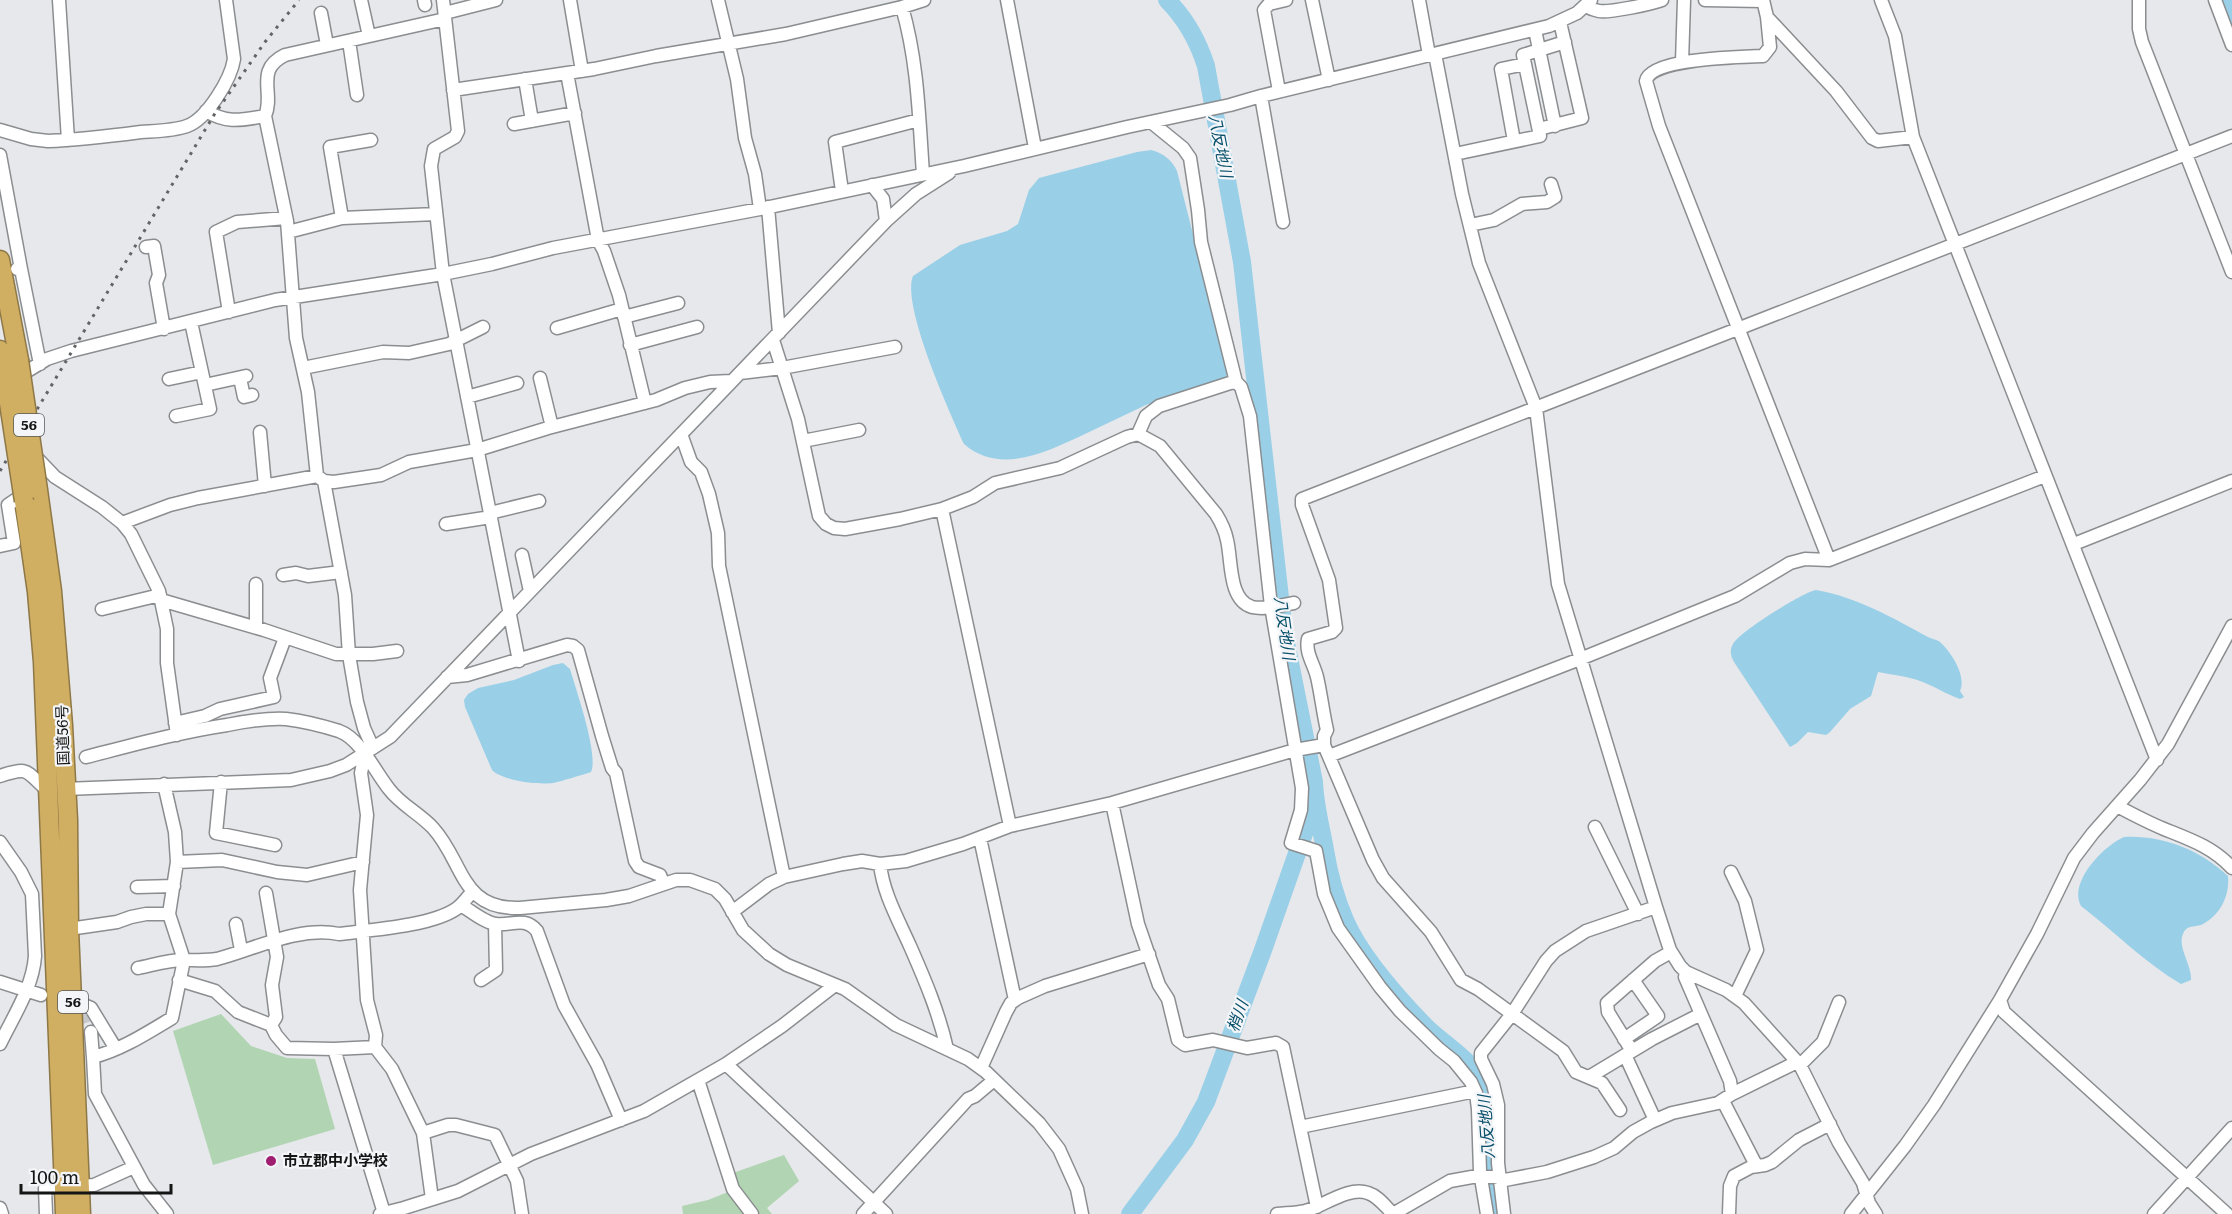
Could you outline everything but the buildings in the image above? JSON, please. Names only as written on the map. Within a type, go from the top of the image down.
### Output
[{"type":"highway","name":"国道56号","points":[[0,260],[7,358],[55,627],[63,725],[57,790],[72,1187],[81,1214]]},
{"type":"highway","name":"国道56号","points":[[61,931],[72,1000],[72,1187],[65,1214]]},
{"type":"street","points":[[59,0],[68,140]]},
{"type":"street","points":[[0,130],[48,141],[187,126],[196,121],[221,91],[232,68],[234,59],[226,0]]},
{"type":"street","points":[[361,0],[369,36]]},
{"type":"street","points":[[443,0],[458,131],[455,137],[434,149],[432,155],[436,214],[443,274],[519,661]]},
{"type":"street","points":[[495,0],[369,36],[285,55],[275,60],[267,75],[265,116],[288,232],[296,338],[308,392],[320,479],[341,572],[347,610],[349,655],[359,715],[369,751],[389,789],[403,804],[420,815],[434,829],[472,892],[484,901],[508,908],[520,908],[606,900],[629,896],[663,883],[690,880],[715,890],[724,899],[749,936],[769,954],[787,965],[859,997],[896,1025],[968,1059],[981,1068],[1040,1123],[1059,1149],[1077,1189],[1082,1214]]},
{"type":"street","points":[[570,0],[582,71]]},
{"type":"street","points":[[718,0],[736,79],[745,138],[764,208],[776,336],[782,368],[803,441],[819,516],[826,524],[834,528],[845,528],[942,509],[973,497],[995,483],[1060,468],[1138,434],[1160,446],[1216,514],[1228,541],[1235,586],[1242,602],[1251,607],[1260,608],[1282,604]]},
{"type":"street","points":[[453,90],[582,71],[786,34],[924,0]]},
{"type":"street","points":[[1007,0],[1035,148]]},
{"type":"street","points":[[1279,91],[1263,4],[1286,0]]},
{"type":"street","points":[[1312,0],[1329,80]]},
{"type":"street","points":[[1419,0],[1479,263],[1536,408],[1557,584],[1671,952],[1686,972],[1744,1002],[1798,1063],[1863,1183],[1866,1195],[1876,1214]]},
{"type":"street","points":[[0,389],[40,364],[71,351],[293,297],[443,274],[598,240],[964,166],[1224,106],[1535,30],[1560,22],[1577,13],[1588,3],[1599,11],[1609,11],[1662,0]]},
{"type":"street","points":[[1682,62],[1684,0]]},
{"type":"street","points":[[1705,0],[1763,0],[1770,47],[1763,56],[1682,62],[1652,71],[1646,81],[1659,126],[1829,560]]},
{"type":"street","points":[[1881,0],[1895,36],[1913,137],[2157,760]]},
{"type":"street","points":[[2139,0],[2139,29],[2142,42],[2232,272]]},
{"type":"street","points":[[2215,0],[2232,45]]},
{"type":"street","points":[[906,4],[917,81],[923,174]]},
{"type":"street","points":[[321,13],[327,45]]},
{"type":"street","points":[[1767,17],[1836,91],[1872,138],[1878,141],[1913,137]]},
{"type":"street","points":[[1539,129],[1582,118],[1560,22]]},
{"type":"street","points":[[1535,30],[1555,126]]},
{"type":"street","points":[[349,40],[357,95]]},
{"type":"street","points":[[1455,154],[1540,136],[1523,54],[1565,42]]},
{"type":"street","points":[[1514,141],[1501,69],[1525,64]]},
{"type":"street","points":[[567,73],[598,240],[607,260],[623,313],[645,403]]},
{"type":"street","points":[[525,79],[532,121]]},
{"type":"street","points":[[1261,96],[1283,222]]},
{"type":"street","points":[[206,111],[225,120],[234,121],[265,116]]},
{"type":"street","points":[[513,124],[575,113]]},
{"type":"street","points":[[842,191],[835,142],[919,120]]},
{"type":"street","points":[[1151,122],[1183,148],[1190,158],[1201,242],[1236,382],[1241,387],[1250,416],[1282,604],[1302,788],[1300,810],[1291,843],[1316,851],[1324,894],[1338,928],[1380,987],[1416,1027],[1454,1061],[1471,1082],[1475,1091],[1480,1124],[1481,1178],[1487,1214]]},
{"type":"street","points":[[1620,1110],[1602,1083],[1576,1072],[1563,1051],[1478,989],[1461,980],[1431,932],[1383,878],[1362,839],[1324,749],[1324,736],[1327,730],[1316,674],[1310,662],[1307,645],[1308,639],[1332,632],[1336,628],[1329,580],[1302,505],[1302,498],[2232,136]]},
{"type":"street","points":[[342,218],[330,147],[371,140]]},
{"type":"street","points":[[0,155],[19,269],[40,364]]},
{"type":"street","points":[[0,776],[18,769],[24,770],[57,790],[291,780],[330,771],[369,751],[390,737],[886,221],[930,184],[964,166]]},
{"type":"street","points":[[1470,225],[1494,220],[1522,204],[1547,202],[1555,197],[1551,184]]},
{"type":"street","points":[[872,185],[883,199],[886,221]]},
{"type":"street","points":[[288,232],[342,218],[436,214]]},
{"type":"street","points":[[229,312],[216,232],[237,222],[286,218]]},
{"type":"street","points":[[146,247],[154,246],[159,275],[156,283],[164,329]]},
{"type":"street","points":[[556,328],[678,303]]},
{"type":"street","points":[[176,416],[210,409],[191,322]]},
{"type":"street","points":[[303,368],[383,352],[409,353],[457,342],[470,332],[483,327]]},
{"type":"street","points":[[630,345],[692,331]]},
{"type":"street","points":[[122,523],[189,500],[265,486],[381,475],[422,458],[477,450],[552,427],[645,403],[693,386],[895,347]]},
{"type":"street","points":[[169,379],[243,377],[243,397],[252,395]]},
{"type":"street","points":[[540,378],[552,427]]},
{"type":"street","points":[[1138,434],[1146,417],[1159,406],[1236,382]]},
{"type":"street","points":[[467,397],[517,383]]},
{"type":"street","points":[[0,421],[52,474],[102,507],[122,523],[131,534],[160,598],[167,629],[167,663],[176,729]]},
{"type":"street","points":[[803,441],[859,430]]},
{"type":"street","points":[[260,432],[265,486]]},
{"type":"street","points":[[681,434],[691,462],[701,472],[715,515],[719,566],[784,877]]},
{"type":"street","points":[[0,546],[14,543],[8,505],[52,474]]},
{"type":"street","points":[[732,912],[769,884],[784,877],[862,861],[880,864],[906,861],[980,838],[1010,826],[1112,803],[1298,749],[1324,749],[1580,659],[1735,596],[1790,563],[1805,560],[1829,560],[2045,476]]},
{"type":"street","points":[[2074,544],[2232,481]]},
{"type":"street","points":[[446,524],[491,515],[539,501]]},
{"type":"street","points":[[942,509],[1010,826]]},
{"type":"street","points":[[522,555],[530,591]]},
{"type":"street","points":[[283,575],[296,573],[308,576],[341,572]]},
{"type":"street","points":[[256,584],[256,627]]},
{"type":"street","points":[[102,609],[160,598],[336,654],[397,651]]},
{"type":"street","points":[[1851,1214],[1934,1106],[2000,1000],[2037,934],[2071,864],[2093,833],[2157,760],[2179,726],[2232,626]]},
{"type":"street","points":[[86,758],[176,729],[220,709],[274,697],[270,678],[285,638]]},
{"type":"street","points":[[447,677],[467,675],[567,645],[578,650],[602,736],[612,768],[616,773],[634,861],[639,867],[660,875],[663,883]]},
{"type":"street","points":[[176,729],[201,729],[256,720],[288,719],[340,731],[369,751]]},
{"type":"street","points":[[369,751],[361,773],[367,815],[360,890],[367,1000],[376,1035],[375,1047],[392,1069],[423,1132],[432,1199]]},
{"type":"street","points":[[221,782],[216,833],[275,845]]},
{"type":"street","points":[[93,1057],[116,1049],[172,1018],[184,960],[169,914],[177,862],[175,832],[164,784]]},
{"type":"street","points":[[1112,803],[1138,924],[1159,985],[1168,999],[1178,1040],[1185,1045],[1213,1040],[1248,1048],[1276,1043],[1283,1047],[1317,1207]]},
{"type":"street","points":[[2117,806],[2202,844],[2222,857],[2232,868]]},
{"type":"street","points":[[1595,827],[1638,914]]},
{"type":"street","points":[[980,838],[1015,1000]]},
{"type":"street","points":[[0,842],[21,872],[32,894],[34,966],[26,990],[0,1044]]},
{"type":"street","points":[[177,862],[222,860],[277,872],[307,875],[363,862]]},
{"type":"street","points":[[880,864],[884,888],[940,1018],[947,1049]]},
{"type":"street","points":[[1731,872],[1745,902],[1757,950],[1735,996]]},
{"type":"street","points":[[137,887],[174,886]]},
{"type":"street","points":[[138,968],[184,960],[214,959],[295,935],[339,934],[437,918],[461,905],[472,892]]},
{"type":"street","points":[[266,893],[276,964],[272,985],[276,1017],[271,1025]]},
{"type":"street","points":[[461,905],[495,924],[524,922],[532,925],[537,931],[564,1005],[597,1064],[621,1120]]},
{"type":"street","points":[[1504,1214],[1500,1178],[1498,1105],[1481,1053],[1512,1014],[1555,951],[1586,931],[1656,908]]},
{"type":"street","points":[[33,933],[117,922],[131,916],[169,914]]},
{"type":"street","points":[[236,924],[241,950]]},
{"type":"street","points":[[481,980],[496,970],[495,924]]},
{"type":"street","points":[[1655,1120],[1624,1039],[1606,1008],[1611,998],[1655,961],[1671,952]]},
{"type":"street","points":[[981,1068],[1006,1012],[1015,1000],[1045,986],[1149,954]]},
{"type":"street","points":[[1686,972],[1684,977],[1730,1081],[1727,1097],[1756,1165]]},
{"type":"street","points":[[179,980],[215,991],[238,1012],[271,1025],[286,1048],[375,1047]]},
{"type":"street","points":[[1624,1039],[1658,1016],[1633,980]]},
{"type":"street","points":[[0,982],[41,995]]},
{"type":"street","points":[[334,1049],[382,1213],[405,1211],[458,1191],[531,1154],[644,1111],[726,1064],[782,1026],[835,985]]},
{"type":"street","points":[[72,1000],[91,1008],[116,1049]]},
{"type":"street","points":[[2000,1000],[2004,1012],[2227,1214]]},
{"type":"street","points":[[1277,1214],[1297,1213],[1360,1191],[1378,1198],[1393,1214],[1450,1181],[1481,1178],[1505,1180],[1547,1172],[1606,1152],[1633,1132],[1655,1120],[1727,1097],[1798,1063],[1823,1042],[1839,1002]]},
{"type":"street","points":[[1589,1077],[1701,1014]]},
{"type":"street","points":[[91,1032],[95,1094],[144,1185],[167,1214]]},
{"type":"street","points":[[726,1064],[886,1214]]},
{"type":"street","points":[[698,1080],[733,1189],[752,1214]]},
{"type":"street","points":[[863,1214],[968,1099],[994,1080]]},
{"type":"street","points":[[1300,1127],[1475,1091]]},
{"type":"street","points":[[1729,1214],[1731,1180],[1744,1170],[1772,1162],[1799,1140],[1830,1124]]},
{"type":"street","points":[[423,1132],[456,1125],[495,1135],[517,1181],[522,1214]]},
{"type":"street","points":[[2154,1214],[2232,1128]]},
{"type":"street","points":[[46,1214],[45,1188],[94,1185],[134,1167]]},
{"type":"street","points":[[0,1209],[2,1214]]},
{"type":"green space","points":[[221,1014],[251,1046],[287,1058],[315,1059],[335,1129],[213,1165],[173,1031]]},
{"type":"green space","points":[[784,1155],[799,1181],[767,1208],[772,1214],[683,1214],[682,1206],[708,1200],[738,1188],[733,1173]]},
{"type":"water","points":[[1151,150],[1167,158],[1177,171],[1228,372],[1224,381],[1154,405],[1148,404],[1071,441],[1040,453],[1009,459],[993,458],[978,453],[964,444],[929,359],[914,310],[911,290],[913,276],[960,245],[1007,231],[1018,224],[1029,190],[1039,178]]},
{"type":"water","points":[[1816,590],[1860,603],[1939,641],[1957,665],[1962,685],[1960,691],[1964,697],[1960,699],[1915,679],[1878,672],[1871,696],[1850,709],[1830,732],[1826,735],[1808,732],[1790,747],[1734,662],[1731,649],[1737,639],[1758,623],[1798,598]]},
{"type":"water","points":[[563,663],[570,669],[586,722],[592,752],[591,772],[547,783],[530,783],[497,774],[492,770],[464,700],[468,694],[478,688],[514,680]]},
{"type":"water","points":[[2124,837],[2153,839],[2180,846],[2205,859],[2228,876],[2227,891],[2219,910],[2209,920],[2189,927],[2183,934],[2182,945],[2191,980],[2181,984],[2168,976],[2081,906],[2078,897],[2083,876],[2107,848]]},
{"type":"waterway","name":"八反地川","points":[[1167,0],[1191,31],[1206,66],[1242,262],[1284,633],[1314,782],[1328,868],[1341,911],[1360,947],[1380,976],[1425,1026],[1466,1061],[1484,1088],[1488,1120],[1487,1167],[1492,1211]]},
{"type":"waterway","points":[[2226,0],[2232,22]]},
{"type":"waterway","name":"梢川","points":[[1130,1214],[1185,1140],[1206,1102],[1314,805]]},
{"type":"tunnel","points":[[66,1005],[77,1009],[87,1017],[91,1032]]},
{"type":"railway","points":[[0,471],[214,115],[265,42],[299,0]]},
{"type":"place","name":"市立郡中小学校","points":[[271,1161]]}]
